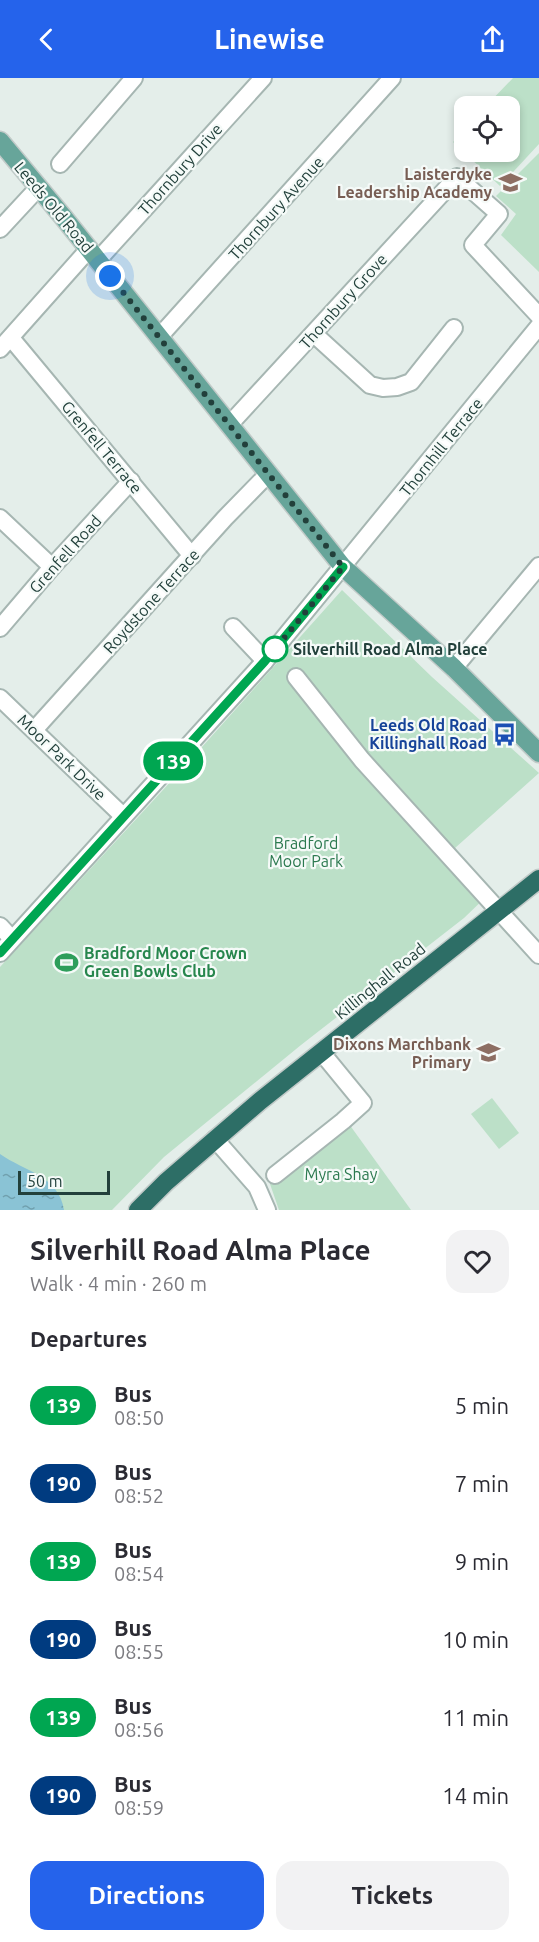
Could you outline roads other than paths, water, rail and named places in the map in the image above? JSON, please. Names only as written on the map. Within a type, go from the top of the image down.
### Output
[{"type":"highway","name":"Killinghall Road","points":[[138,1210],[260,1101],[539,879]]},
{"type":"main road","name":"Leeds Old Road","points":[[0,141],[343,567],[454,668],[539,753]]},
{"type":"street","points":[[60,164],[134,78]]},
{"type":"street","name":"Thornbury Drive","points":[[5,343],[263,78]]},
{"type":"street","name":"Thornbury Avenue","points":[[159,337],[392,78]]},
{"type":"street","name":"Thornbury Grove","points":[[229,425],[457,177],[499,214],[473,245],[539,316]]},
{"type":"street","points":[[0,230],[38,188]]},
{"type":"street","name":"Thornhill Terrace","points":[[0,953],[265,661],[539,326]]},
{"type":"street","points":[[314,334],[370,385],[383,388],[397,387],[411,381],[454,328]]},
{"type":"street","name":"Grenfell Terrace","points":[[5,343],[131,481],[192,556]]},
{"type":"street","name":"Roydstone Terrace","points":[[35,729],[225,518],[268,474]]},
{"type":"street","name":"Grenfell Road","points":[[0,628],[131,481]]},
{"type":"street","points":[[0,518],[52,567]]},
{"type":"street","points":[[454,668],[536,576]]},
{"type":"street","points":[[233,627],[265,661]]},
{"type":"street","points":[[296,677],[362,760],[539,955]]},
{"type":"street","name":"Moor Park Drive","points":[[0,698],[35,729],[123,816]]},
{"type":"street","points":[[0,926],[12,939]]},
{"type":"street","points":[[275,1175],[363,1103],[322,1053]]},
{"type":"street","points":[[216,1139],[257,1187],[267,1210]]},
{"type":"water","points":[[0,1154],[48,1182],[61,1199],[64,1210],[0,1210]]},
{"type":"place","name":"Laisterdyke Leadership Academy","points":[[510,183]]},
{"type":"place","name":"Silverhill Road Alma Place","points":[[275,649]]},
{"type":"place","name":"Leeds Old Road Killinghall Road","points":[[505,734]]},
{"type":"place","name":"Bradford Moor Crown Green Bowls Club","points":[[66,962]]},
{"type":"place","name":"Dixons Marchbank Primary","points":[[489,1053]]},
{"type":"park label","name":"Bradford Moor Park","points":[[306,852]]},
{"type":"park label","name":"Myra Shay","points":[[341,1174]]}]
